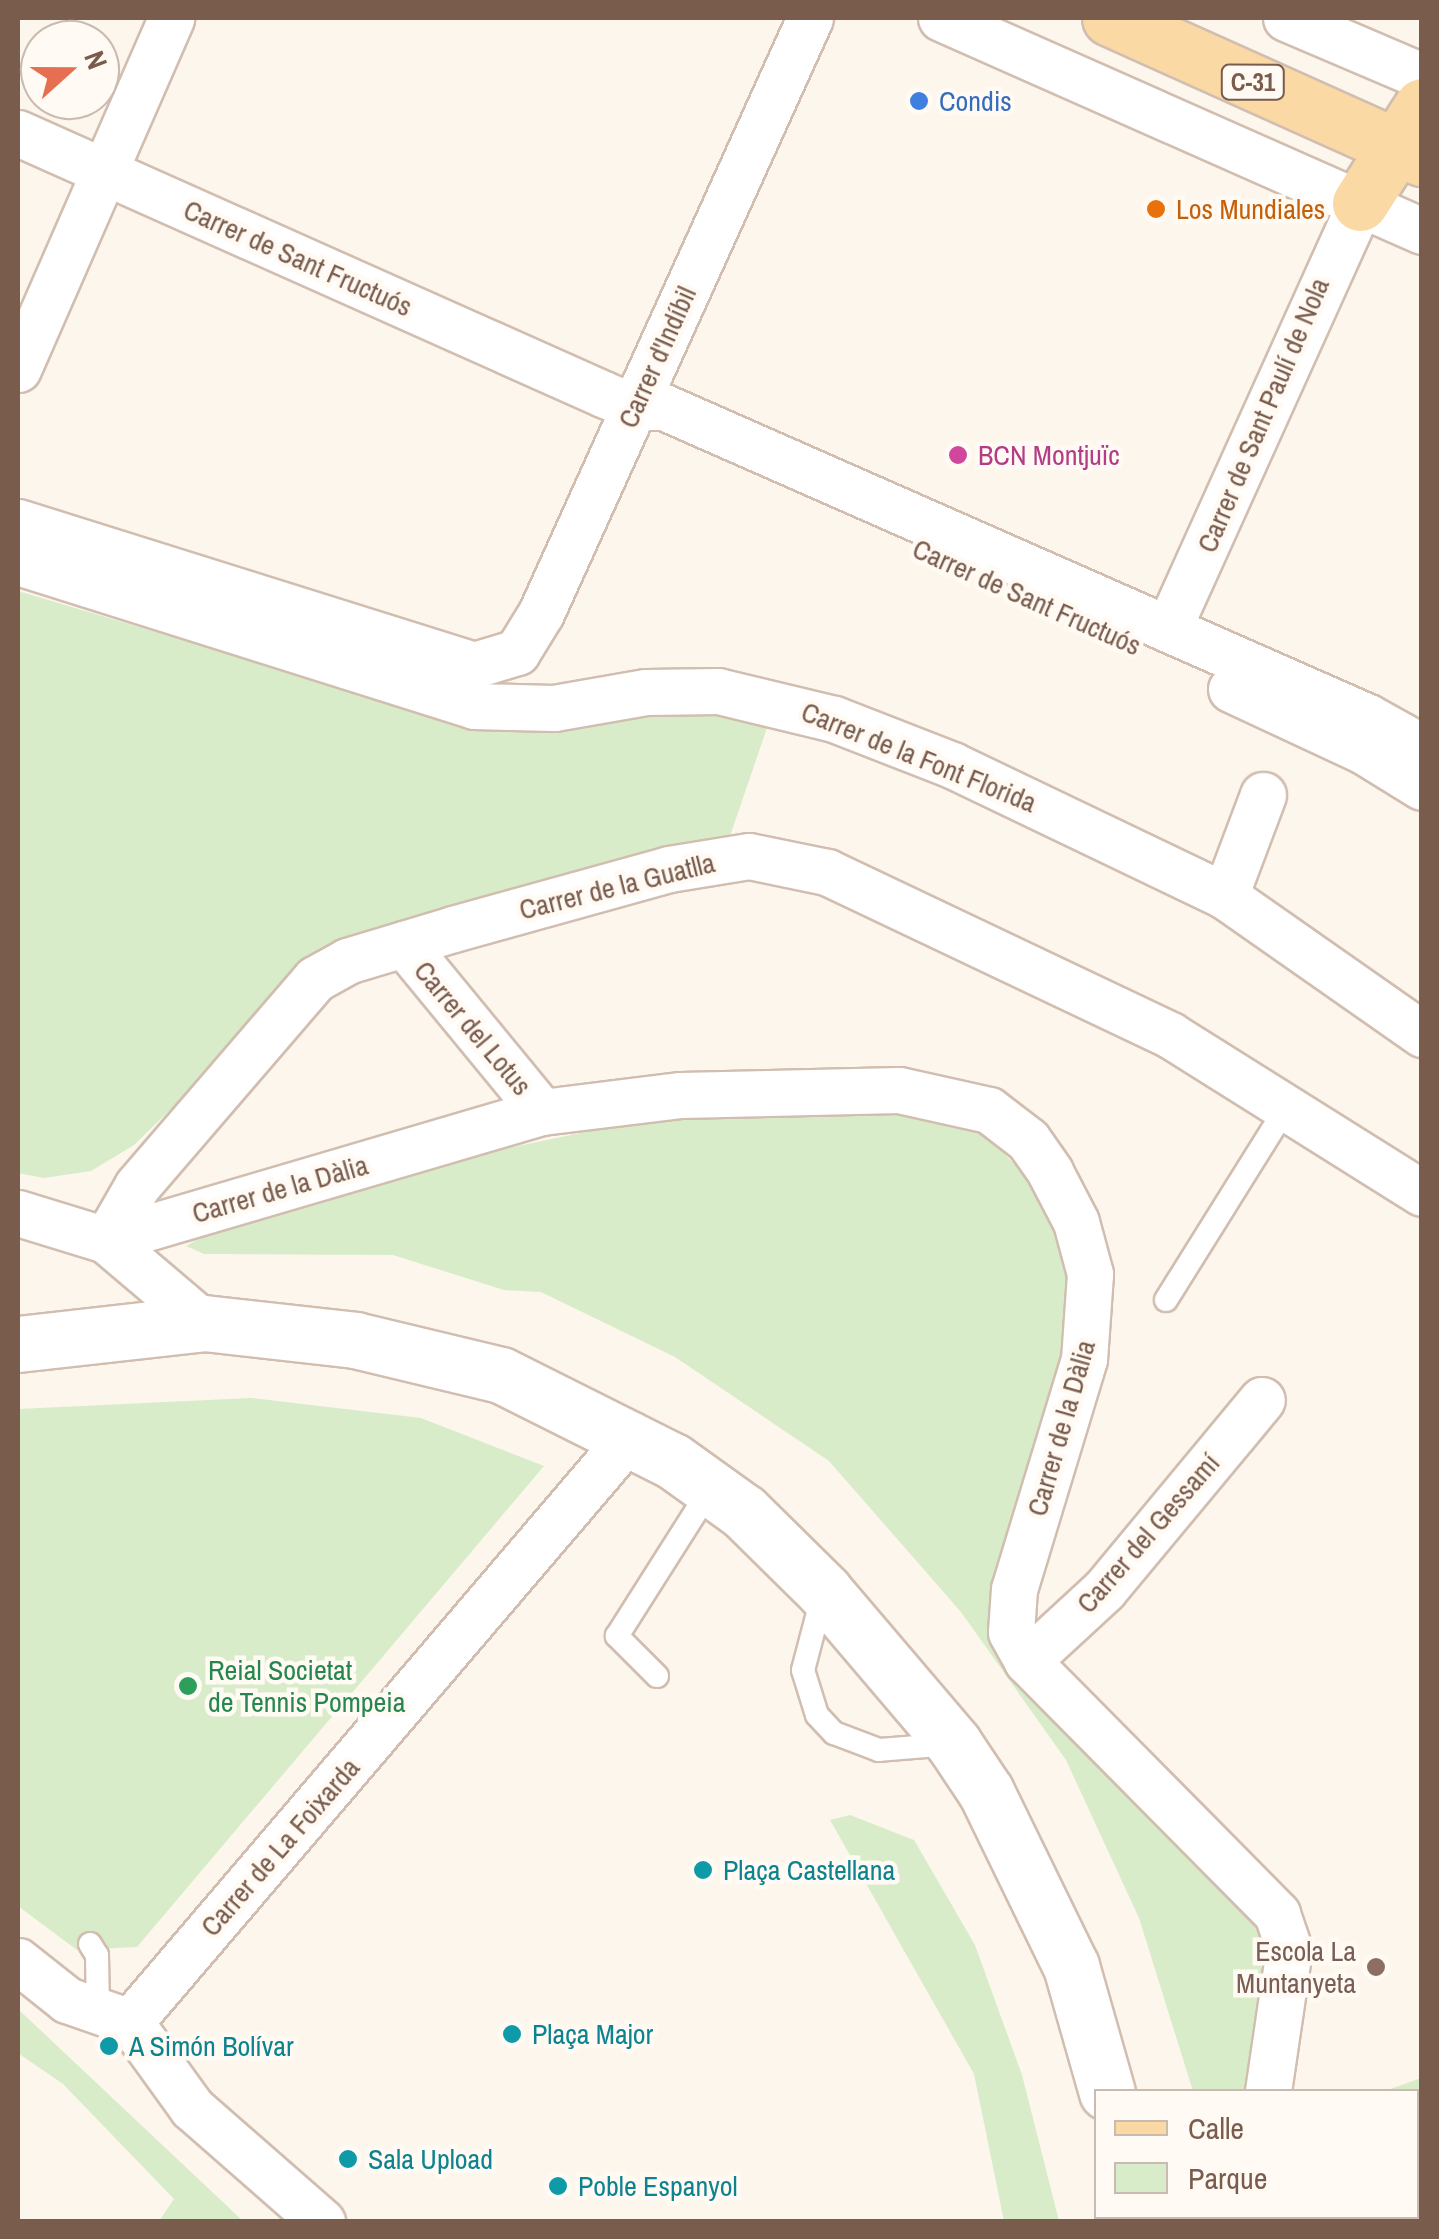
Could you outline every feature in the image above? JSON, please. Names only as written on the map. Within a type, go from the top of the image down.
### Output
[{"type":"main road","name":"C-31","points":[[1110,18],[1413,137]]},
{"type":"main road","points":[[1360,203],[1413,137]]},
{"type":"street","points":[[18,369],[102,169],[172,18]]},
{"type":"street","name":"Carrer d'Indíbil","points":[[18,522],[474,665],[504,659],[529,638],[810,18]]},
{"type":"street","points":[[941,18],[1422,231]]},
{"type":"street","points":[[1286,18],[1422,76]]},
{"type":"street","name":"Carrer de Sant Fructuós","points":[[18,132],[634,407],[653,428],[1323,731],[1422,786]]},
{"type":"street","name":"Carrer de Sant Paulí de Nola","points":[[1168,628],[1360,203]]},
{"type":"street","name":"Carrer de Sant Fructuós","points":[[634,407],[664,407],[1368,717],[1422,748]]},
{"type":"street","name":"Carrer de la Font Florida","points":[[18,562],[474,706],[554,708],[677,690],[779,702],[952,764],[1225,896],[1422,1034]]},
{"type":"street","points":[[1225,896],[1263,795]]},
{"type":"street","name":"Carrer de la Guatlla","points":[[106,1240],[137,1186],[315,979],[404,944],[670,868],[749,856],[786,860],[827,872],[1170,1035],[1422,1194]]},
{"type":"street","name":"Carrer del Lotus","points":[[404,944],[542,1112]]},
{"type":"street","name":"Carrer de la Dàlia","points":[[106,1240],[542,1112],[681,1095],[899,1090],[989,1110],[1028,1140],[1076,1222],[1090,1301],[1084,1359],[1009,1617],[1027,1661],[1277,1914],[1289,1949],[1268,2089]]},
{"type":"street","points":[[18,1213],[106,1240],[204,1322]]},
{"type":"street","points":[[18,1344],[204,1322],[355,1340],[501,1375],[630,1435],[711,1488],[824,1591],[954,1744],[986,1792],[1063,1948],[1106,2089]]},
{"type":"street","name":"Carrer del Gessamí","points":[[1027,1661],[1121,1600],[1262,1400]]},
{"type":"street","name":"Carrer de La Foixarda","points":[[114,2016],[630,1435]]},
{"type":"street","points":[[18,1961],[67,2000],[114,2016],[192,2108],[322,2222]]},
{"type":"lane","points":[[1166,1300],[1287,1106]]},
{"type":"lane","points":[[657,1676],[617,1636],[711,1488]]},
{"type":"lane","points":[[824,1591],[802,1670],[817,1715],[834,1734],[879,1750],[954,1744]]},
{"type":"lane","points":[[90,1944],[97,1955],[114,2016]]},
{"type":"green space","points":[[18,591],[489,731],[528,731],[650,709],[712,708],[769,722],[729,839],[444,919],[222,1059],[134,1145],[91,1171],[44,1178],[18,1173]]},
{"type":"green space","points":[[844,1101],[938,1115],[983,1132],[1036,1186],[1072,1276],[1069,1346],[992,1624],[1264,1915],[1276,1971],[1251,2089],[1192,2089],[1139,1918],[1066,1760],[961,1612],[829,1461],[675,1357],[541,1292],[504,1290],[393,1255],[204,1254],[186,1246],[211,1232],[513,1147],[720,1104]]},
{"type":"green space","name":"Reial Societat de Tennis Pompeia","points":[[251,1398],[421,1418],[544,1466],[137,1947],[77,1950],[18,1906],[18,1409]]},
{"type":"green space","points":[[850,1815],[914,1840],[975,1945],[1022,2075],[1059,2221],[1004,2221],[974,2074],[830,1820]]},
{"type":"green space","points":[[18,2009],[243,2221],[159,2221],[174,2199],[63,2084],[18,2053]]},
{"type":"green space","points":[[1421,2078],[1419,2194],[1419,2089],[1391,2089]]},
{"type":"place","name":"Condis","points":[[919,101]]},
{"type":"place","name":"Los Mundiales","points":[[1156,209]]},
{"type":"place","name":"BCN Montjuïc","points":[[958,455]]},
{"type":"place","name":"Reial Societat de Tennis Pompeia","points":[[188,1686]]},
{"type":"place","name":"Plaça Castellana","points":[[703,1870]]},
{"type":"place","name":"Escola La Muntanyeta","points":[[1376,1967]]},
{"type":"place","name":"Plaça Major","points":[[512,2034]]},
{"type":"place","name":"A Simón Bolívar","points":[[109,2046]]},
{"type":"place","name":"Sala Upload","points":[[348,2159]]},
{"type":"place","name":"Poble Espanyol","points":[[558,2186]]}]
